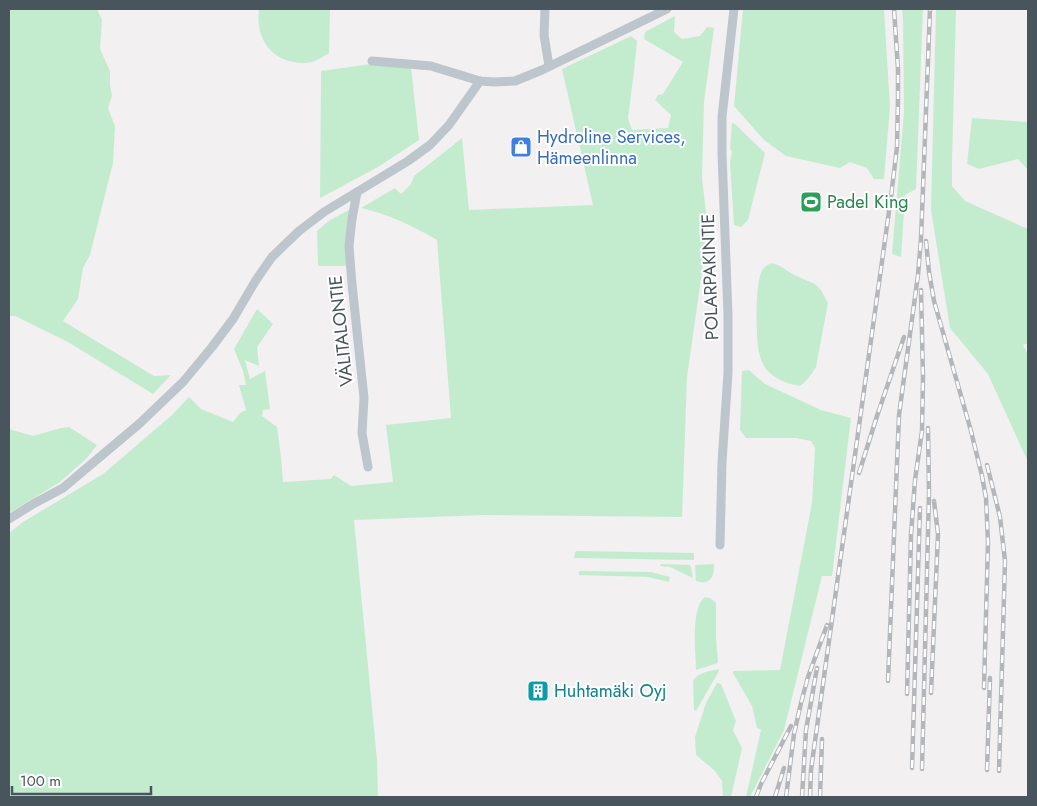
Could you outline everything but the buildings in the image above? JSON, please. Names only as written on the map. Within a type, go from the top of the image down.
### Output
[{"type":"street","points":[[544,9],[544,35],[549,66]]},
{"type":"street","points":[[372,61],[431,66],[480,81],[515,81],[666,9]]},
{"type":"street","name":"POLARPAKINTIE","points":[[720,545],[722,462],[728,372],[727,255],[722,117],[734,9]]},
{"type":"street","points":[[9,519],[32,504],[64,488],[139,424],[183,382],[212,346],[233,319],[272,257],[299,231],[324,212],[408,161],[430,145],[449,125],[480,81]]},
{"type":"street","name":"VÄLITALONTIE","points":[[357,192],[349,246],[364,398],[362,433],[368,466]]},
{"type":"green space","points":[[9,9],[97,9],[102,20],[100,49],[110,71],[112,96],[108,108],[115,126],[113,163],[90,255],[83,268],[78,299],[63,321],[154,376],[171,375],[153,394],[68,342],[15,316],[9,316]]},
{"type":"green space","points":[[259,9],[330,9],[329,53],[306,63],[292,62],[281,58],[268,48],[264,41],[259,26]]},
{"type":"green space","points":[[743,9],[884,9],[890,107],[884,179],[874,179],[867,168],[850,162],[840,168],[786,156],[764,140],[734,106]]},
{"type":"green space","points":[[902,9],[923,9],[916,189],[905,195],[901,257],[892,254],[904,112]]},
{"type":"green space","points":[[936,9],[956,9],[952,186],[965,201],[1028,229],[1028,343],[1023,345],[1028,354],[1028,462],[988,374],[950,328],[931,210]]},
{"type":"green space","points":[[675,16],[674,32],[682,39],[700,36],[707,27],[714,28],[704,102],[702,178],[708,230],[687,377],[682,517],[484,515],[354,520],[377,760],[378,797],[9,797],[9,533],[23,522],[103,474],[172,415],[189,397],[201,409],[233,422],[240,413],[246,410],[239,385],[246,385],[243,371],[234,349],[257,309],[273,324],[257,347],[259,366],[245,360],[250,379],[265,371],[270,409],[263,410],[262,416],[277,427],[283,482],[331,479],[334,475],[351,486],[393,482],[386,425],[451,418],[437,240],[400,221],[361,208],[395,188],[401,194],[411,184],[414,176],[462,138],[469,210],[593,205],[562,69],[631,36],[637,41],[628,118],[632,130],[668,128],[671,115],[655,100],[658,95],[663,94],[683,62],[644,39],[645,32]]},
{"type":"green space","points":[[371,64],[411,67],[419,140],[378,167],[320,198],[321,71]]},
{"type":"green space","points":[[972,118],[1027,122],[1028,119],[1028,170],[1018,159],[979,169],[967,164]]},
{"type":"green space","points":[[732,123],[765,153],[748,220],[741,227],[734,225],[730,163]]},
{"type":"green space","points":[[351,209],[349,266],[318,266],[317,231],[330,220]]},
{"type":"green space","points":[[772,263],[815,284],[821,290],[828,303],[816,367],[800,386],[786,382],[769,373],[764,366],[759,352],[757,340],[757,294],[760,275],[767,265]]},
{"type":"green space","points":[[749,370],[765,384],[821,410],[851,418],[832,576],[822,576],[784,730],[750,797],[746,797],[761,730],[757,728],[752,706],[733,671],[780,670],[812,503],[815,448],[811,441],[796,438],[746,438],[740,430],[742,371]]},
{"type":"green space","points":[[69,427],[97,445],[86,459],[60,482],[9,513],[9,429],[33,436]]},
{"type":"green space","points":[[576,551],[694,553],[694,560],[574,558]]},
{"type":"green space","points":[[661,564],[690,565],[693,578],[670,567],[660,566]]},
{"type":"green space","points":[[714,564],[712,576],[708,581],[696,581],[695,565]]},
{"type":"green space","points":[[579,571],[651,572],[670,577],[669,582],[648,577],[579,575]]},
{"type":"green space","points":[[705,597],[710,598],[716,603],[718,663],[696,670],[697,611]]},
{"type":"green space","points":[[719,669],[696,711],[694,710],[693,681],[701,674]]},
{"type":"green space","points":[[717,683],[721,684],[736,721],[733,730],[742,748],[731,797],[723,797],[722,781],[714,770],[696,755],[695,737],[706,703]]},
{"type":"railway","points":[[810,797],[811,770],[897,147],[898,69],[894,9]]},
{"type":"railway","points":[[888,681],[899,415],[921,239],[930,9]]},
{"type":"railway","points":[[926,241],[934,301],[971,431],[986,498],[988,542],[984,688]]},
{"type":"railway","points":[[907,694],[911,535],[915,480],[922,431],[921,290]]},
{"type":"railway","points":[[859,473],[904,337]]},
{"type":"railway","points":[[922,769],[929,493],[928,428]]},
{"type":"railway","points":[[987,465],[1000,517],[1005,561],[999,771]]},
{"type":"railway","points":[[931,693],[938,534],[934,501]]},
{"type":"railway","points":[[912,768],[920,508]]},
{"type":"railway","points":[[786,797],[794,734],[801,703],[808,677],[827,625]]},
{"type":"railway","points":[[802,797],[806,730],[817,668]]},
{"type":"railway","points":[[987,770],[990,678]]},
{"type":"railway","points":[[756,797],[791,726]]},
{"type":"railway","points":[[820,797],[822,739]]},
{"type":"railway","points":[[775,797],[784,768]]},
{"type":"place","name":"Hydroline Services, Hämeenlinna","points":[[521,147]]},
{"type":"place","name":"Padel King","points":[[811,202]]},
{"type":"place","name":"Huhtamäki Oyj","points":[[538,691]]}]
